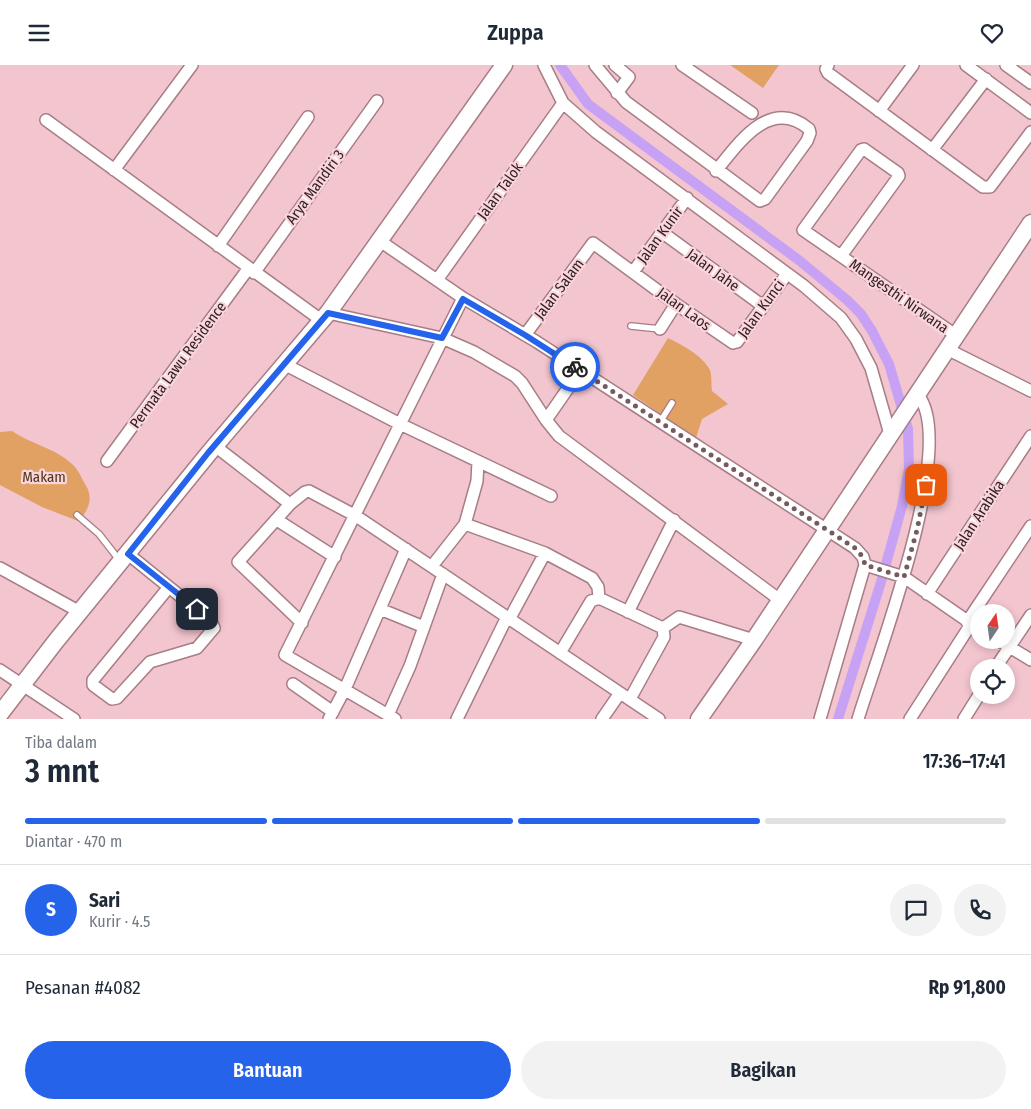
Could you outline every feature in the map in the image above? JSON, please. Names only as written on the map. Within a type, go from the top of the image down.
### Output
[{"type":"street","points":[[114,170],[192,65]]},
{"type":"street","points":[[0,714],[215,446],[324,316],[380,241],[504,65]]},
{"type":"street","points":[[544,65],[563,103],[596,132],[687,198],[787,274],[841,318],[856,339],[871,368],[893,431]]},
{"type":"street","points":[[595,65],[626,102],[716,171],[760,201],[763,201],[807,141],[810,133],[809,129],[784,119],[756,126],[745,136],[716,171]]},
{"type":"street","points":[[615,65],[630,77],[617,93]]},
{"type":"street","points":[[682,65],[752,113]]},
{"type":"street","points":[[828,65],[826,69],[828,73],[983,187],[988,188],[1031,132]]},
{"type":"street","points":[[880,111],[913,65]]},
{"type":"street","points":[[966,65],[1031,113]]},
{"type":"street","points":[[1006,65],[1031,83]]},
{"type":"street","points":[[932,150],[986,79]]},
{"type":"street","name":"Arya Mandiri 3","points":[[251,271],[377,101]]},
{"type":"street","name":"Jalan Talok","points":[[437,279],[563,103]]},
{"type":"street","points":[[218,247],[308,117]]},
{"type":"street","points":[[46,120],[251,271],[324,316],[442,338],[474,352],[514,376],[522,383],[546,420],[569,444],[780,600]]},
{"type":"street","name":"Mangesthi Nirwana","points":[[841,256],[899,176],[898,173],[864,149],[861,150],[803,230],[841,256],[953,343],[1031,391]]},
{"type":"street","name":"Jalan Kunir","points":[[633,273],[687,198]]},
{"type":"street","points":[[699,719],[828,530],[1031,223]]},
{"type":"street","name":"Jalan Jahe","points":[[663,233],[762,306]]},
{"type":"street","points":[[380,241],[437,279],[463,299],[525,335],[828,530],[860,553],[867,566],[820,719]]},
{"type":"street","name":"Jalan Laos","points":[[593,243],[731,343],[735,343]]},
{"type":"street","name":"Jalan Salam","points":[[525,335],[593,243]]},
{"type":"street","name":"Permata Lawu Residence","points":[[107,461],[251,271]]},
{"type":"street","name":"Jalan Kunci","points":[[735,343],[787,274]]},
{"type":"street","points":[[443,574],[392,717],[285,655],[463,299]]},
{"type":"street","points":[[660,329],[676,304]]},
{"type":"street","points":[[284,364],[551,496]]},
{"type":"street","points":[[546,420],[580,371]]},
{"type":"street","points":[[858,719],[901,576],[917,530],[926,485],[928,435],[925,408],[917,396]]},
{"type":"street","name":"Jalan Arabika","points":[[928,594],[1031,436]]},
{"type":"street","points":[[215,446],[290,504]]},
{"type":"street","points":[[432,566],[465,524],[477,481],[478,461]]},
{"type":"street","points":[[302,623],[238,562],[290,504],[309,491],[356,516],[659,719]]},
{"type":"street","points":[[277,520],[335,557]]},
{"type":"street","points":[[628,612],[674,520]]},
{"type":"street","points":[[465,524],[545,553],[592,579],[598,587],[598,598]]},
{"type":"street","points":[[984,604],[1031,525]]},
{"type":"street","points":[[293,684],[331,715],[345,689],[406,549]]},
{"type":"street","points":[[457,719],[504,623],[510,618],[545,553]]},
{"type":"street","points":[[125,558],[169,587],[211,621],[213,625],[212,631],[197,648],[154,659],[117,698],[112,699],[93,685],[93,679],[169,587]]},
{"type":"street","points":[[867,566],[901,576],[970,624]]},
{"type":"street","points":[[0,569],[80,612]]},
{"type":"street","points":[[560,653],[591,601],[598,598],[663,628]]},
{"type":"street","points":[[380,609],[424,627]]},
{"type":"street","points":[[1015,638],[1031,615]]},
{"type":"street","points":[[663,628],[678,617],[754,640]]},
{"type":"street","points":[[630,699],[664,637],[663,628]]},
{"type":"street","points":[[910,719],[970,628]]},
{"type":"street","points":[[1012,649],[1031,660]]},
{"type":"street","points":[[0,670],[74,719]]},
{"type":"street","points":[[602,719],[620,693]]},
{"type":"street","points":[[964,719],[973,704]]},
{"type":"lane","points":[[631,326],[660,329]]},
{"type":"lane","points":[[660,422],[672,403]]},
{"type":"lane","points":[[77,515],[125,558]]},
{"type":"green space","points":[[730,65],[779,65],[763,88]]},
{"type":"green space","points":[[668,338],[691,351],[702,360],[710,370],[712,391],[728,404],[702,419],[696,438],[633,395]]},
{"type":"green space","name":"Makam","points":[[12,431],[58,454],[76,468],[88,489],[90,499],[85,513],[78,521],[42,507],[0,485],[0,432]]},
{"type":"waterway","points":[[560,65],[588,104],[800,261],[847,300],[861,314],[889,364],[908,429],[909,469],[902,506],[881,582],[838,719]]},
{"type":"way so far","points":[[575,367],[855,548],[863,557],[865,565],[904,577],[917,530],[926,485]]},
{"type":"route","points":[[197,609],[128,554],[208,453],[328,313],[442,338],[463,299],[537,342],[575,367]]}]
